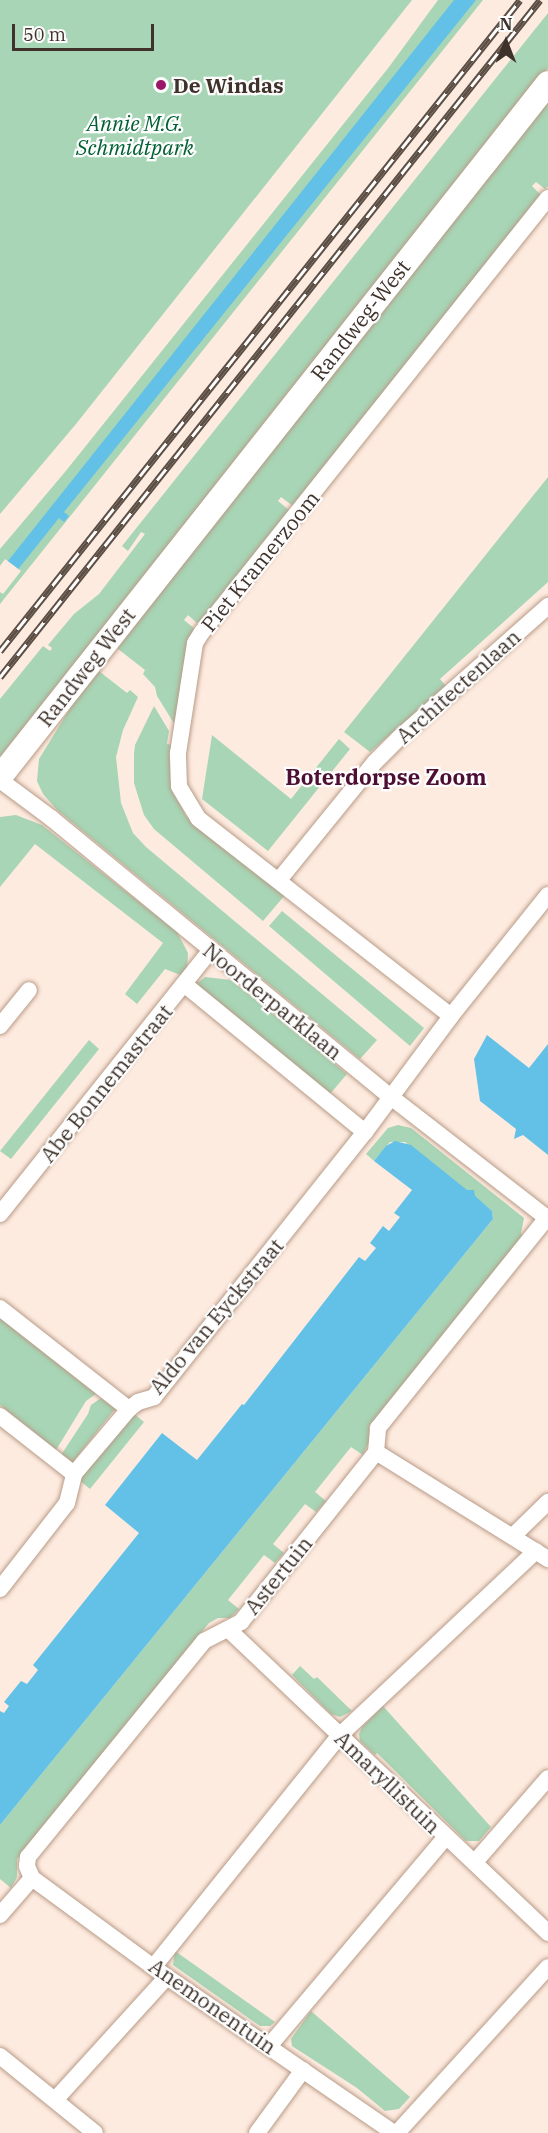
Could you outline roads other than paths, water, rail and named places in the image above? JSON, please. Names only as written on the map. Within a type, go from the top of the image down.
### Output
[{"type":"main road","name":"Randweg-West","points":[[173,556],[548,83]]},
{"type":"main road","name":"Randweg West","points":[[0,779],[173,556]]},
{"type":"street","name":"Piet Kramerzoom","points":[[452,1016],[198,818],[179,786],[178,753],[195,643],[548,198]]},
{"type":"street","name":"Architectenlaan","points":[[279,880],[375,762],[400,737],[548,606]]},
{"type":"street","name":"Noorderparklaan","points":[[0,779],[51,818],[210,951],[391,1097],[547,1218]]},
{"type":"street","name":"Aldo van Eyckstraat","points":[[0,1589],[67,1503],[74,1474],[129,1409],[138,1402],[154,1398],[365,1132],[452,1016],[548,895]]},
{"type":"street","name":"Abe Bonnemastraat","points":[[0,1214],[210,951]]},
{"type":"street","points":[[184,984],[365,1132]]},
{"type":"street","points":[[0,1026],[29,990]]},
{"type":"street","name":"Astertuin","points":[[32,1878],[27,1866],[28,1857],[204,1641],[216,1633],[229,1630],[240,1622],[376,1452],[378,1428],[547,1218]]},
{"type":"street","points":[[0,1308],[129,1409]]},
{"type":"street","points":[[0,1416],[74,1474]]},
{"type":"street","points":[[55,2100],[161,1971],[339,1736],[542,1555],[376,1452]]},
{"type":"street","points":[[513,1536],[548,1502]]},
{"type":"street","name":"Amaryllistuin","points":[[229,1630],[445,1838],[475,1863],[548,1933]]},
{"type":"street","points":[[475,1863],[548,1778]]},
{"type":"street","points":[[270,2045],[445,1838]]},
{"type":"street","points":[[0,1915],[32,1878]]},
{"type":"street","name":"Anemonentuin","points":[[32,1878],[161,1971],[396,2133]]},
{"type":"street","points":[[396,2133],[548,1967]]},
{"type":"street","points":[[0,2056],[95,2133]]},
{"type":"street","points":[[257,2133],[303,2070]]},
{"type":"water","points":[[454,0],[476,0],[64,512],[69,516],[64,522],[59,518],[0,592],[0,571]]},
{"type":"water","points":[[487,1035],[529,1068],[548,1044],[548,1155],[523,1135],[514,1139],[516,1129],[480,1101],[474,1059]]},
{"type":"water","points":[[395,1141],[411,1145],[467,1190],[474,1190],[475,1196],[492,1211],[493,1219],[0,1825],[0,1711],[4,1713],[9,1706],[4,1702],[21,1681],[27,1684],[38,1670],[33,1665],[139,1533],[105,1505],[162,1433],[197,1460],[242,1404],[244,1405],[359,1257],[365,1261],[376,1248],[370,1243],[383,1226],[389,1231],[400,1217],[394,1213],[412,1190],[374,1161],[386,1146]]},
{"type":"railway","points":[[0,651],[520,0]]},
{"type":"railway","points":[[0,677],[540,0]]},
{"type":"place","name":"De Windas","points":[[161,85]]},
{"type":"district","name":"Boterdorpse Zoom","points":[[386,777]]},
{"type":"park label","name":"Annie M.G. Schmidtpark","points":[[135,135]]}]
